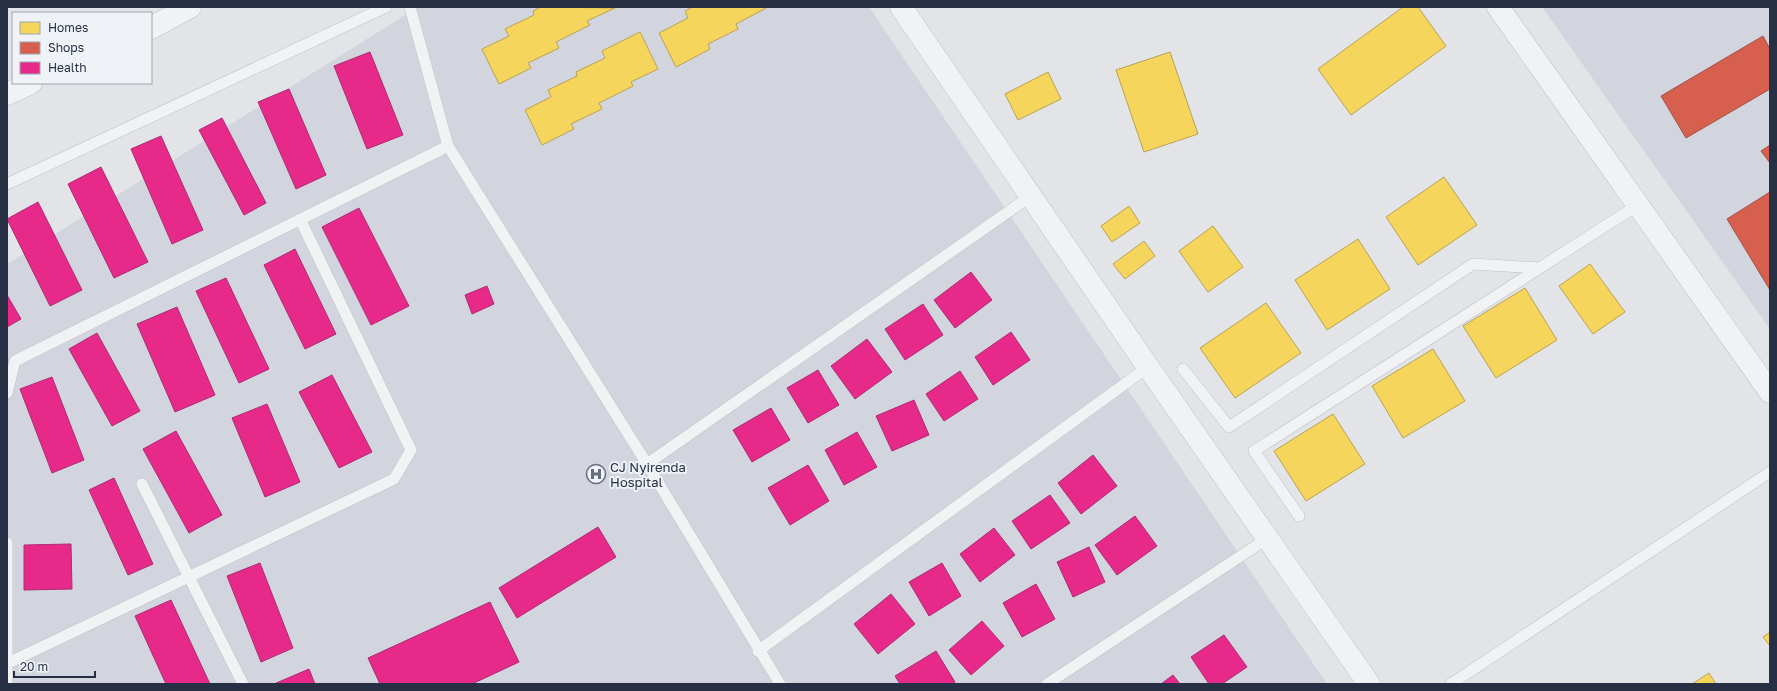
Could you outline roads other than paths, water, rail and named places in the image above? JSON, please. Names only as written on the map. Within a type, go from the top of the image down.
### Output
[{"type":"street","points":[[152,27],[190,7]]},
{"type":"street","points":[[901,7],[1148,367],[1369,684]]},
{"type":"street","points":[[1498,7],[1770,392]]},
{"type":"street","points":[[7,94],[29,84]]},
{"type":"lane","points":[[7,184],[386,7]]},
{"type":"lane","points":[[410,7],[448,146],[647,464],[758,651],[780,684]]},
{"type":"lane","points":[[7,393],[15,360],[448,146]]},
{"type":"lane","points":[[647,464],[1031,196]]},
{"type":"lane","points":[[1299,516],[1254,451],[1638,206]]},
{"type":"lane","points":[[8,663],[394,479],[411,450],[300,219]]},
{"type":"lane","points":[[1183,369],[1229,427],[1473,264],[1540,268]]},
{"type":"lane","points":[[758,651],[1148,367]]},
{"type":"lane","points":[[1451,684],[1770,472]]},
{"type":"lane","points":[[142,484],[243,684]]},
{"type":"lane","points":[[1047,684],[1268,538]]},
{"type":"lane","points":[[7,543],[7,684]]},
{"type":"place","name":"CJ Nyirenda Hospital","points":[[596,474]]}]
